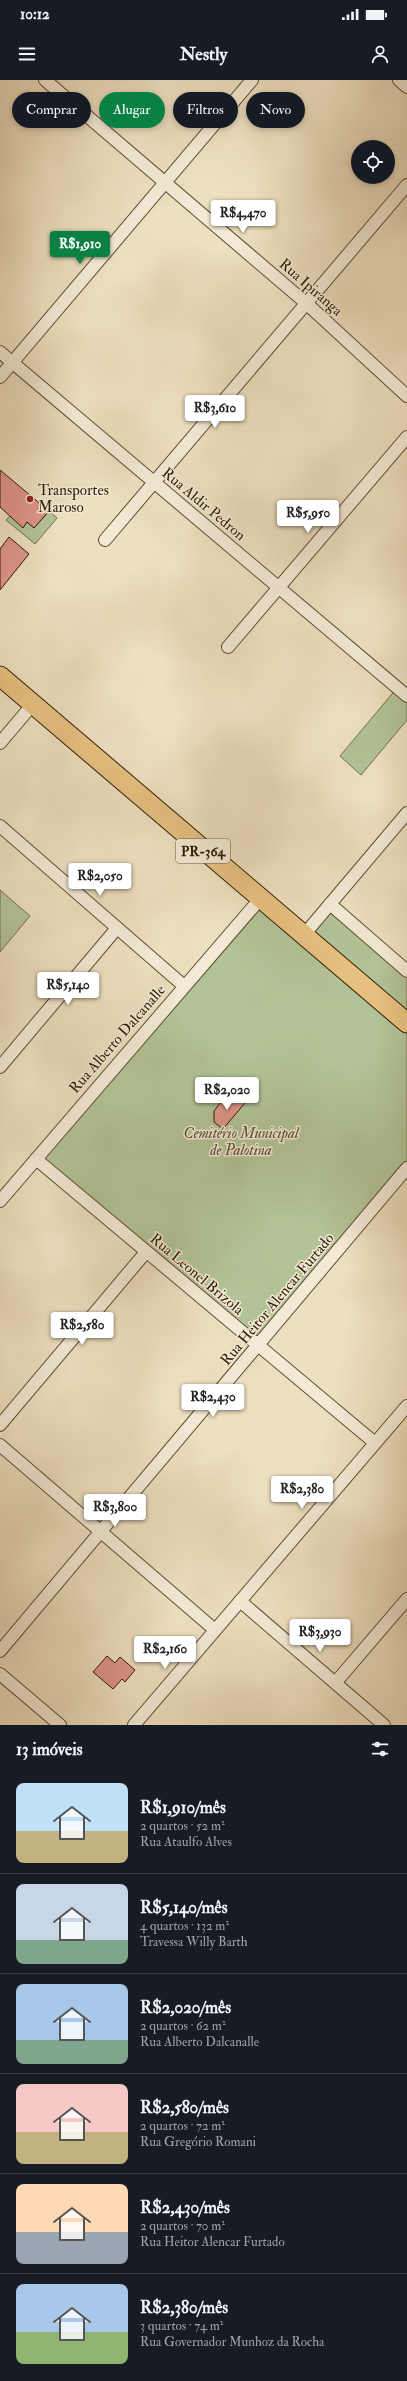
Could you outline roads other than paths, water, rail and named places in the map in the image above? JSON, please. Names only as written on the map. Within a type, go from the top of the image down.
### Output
[{"type":"main road","name":"PR-364","points":[[0,676],[407,1024]]},
{"type":"street","name":"Rua Ipiranga","points":[[45,80],[306,303],[407,396]]},
{"type":"street","points":[[0,377],[252,80]]},
{"type":"street","points":[[399,80],[407,87]]},
{"type":"street","points":[[105,540],[407,185]]},
{"type":"street","name":"Rua Aldir Pedron","points":[[0,352],[407,696]]},
{"type":"street","points":[[228,647],[407,437]]},
{"type":"street","points":[[0,743],[33,704]]},
{"type":"street","points":[[303,936],[407,813]]},
{"type":"street","points":[[0,826],[184,986]]},
{"type":"street","name":"Rua Alberto Dalcanalle","points":[[0,1201],[260,899]]},
{"type":"street","points":[[330,904],[407,971]]},
{"type":"street","points":[[0,1067],[117,928]]},
{"type":"street","name":"Rua Leonel Brizola","points":[[36,1159],[258,1347],[375,1443]]},
{"type":"street","name":"Rua Heitor Alencar Furtado","points":[[0,1651],[258,1347],[407,1168]]},
{"type":"street","points":[[0,1425],[146,1252]]},
{"type":"street","points":[[134,1725],[407,1406]]},
{"type":"street","points":[[0,1445],[215,1630]]},
{"type":"street","points":[[336,1682],[407,1599]]},
{"type":"street","points":[[240,1601],[336,1682],[384,1725]]},
{"type":"street","points":[[0,1674],[60,1725]]},
{"type":"place","name":"Transportes Maroso","points":[[30,499]]},
{"type":"park label","name":"Cemitério Municipal de Palotina","points":[[241,1142]]}]
